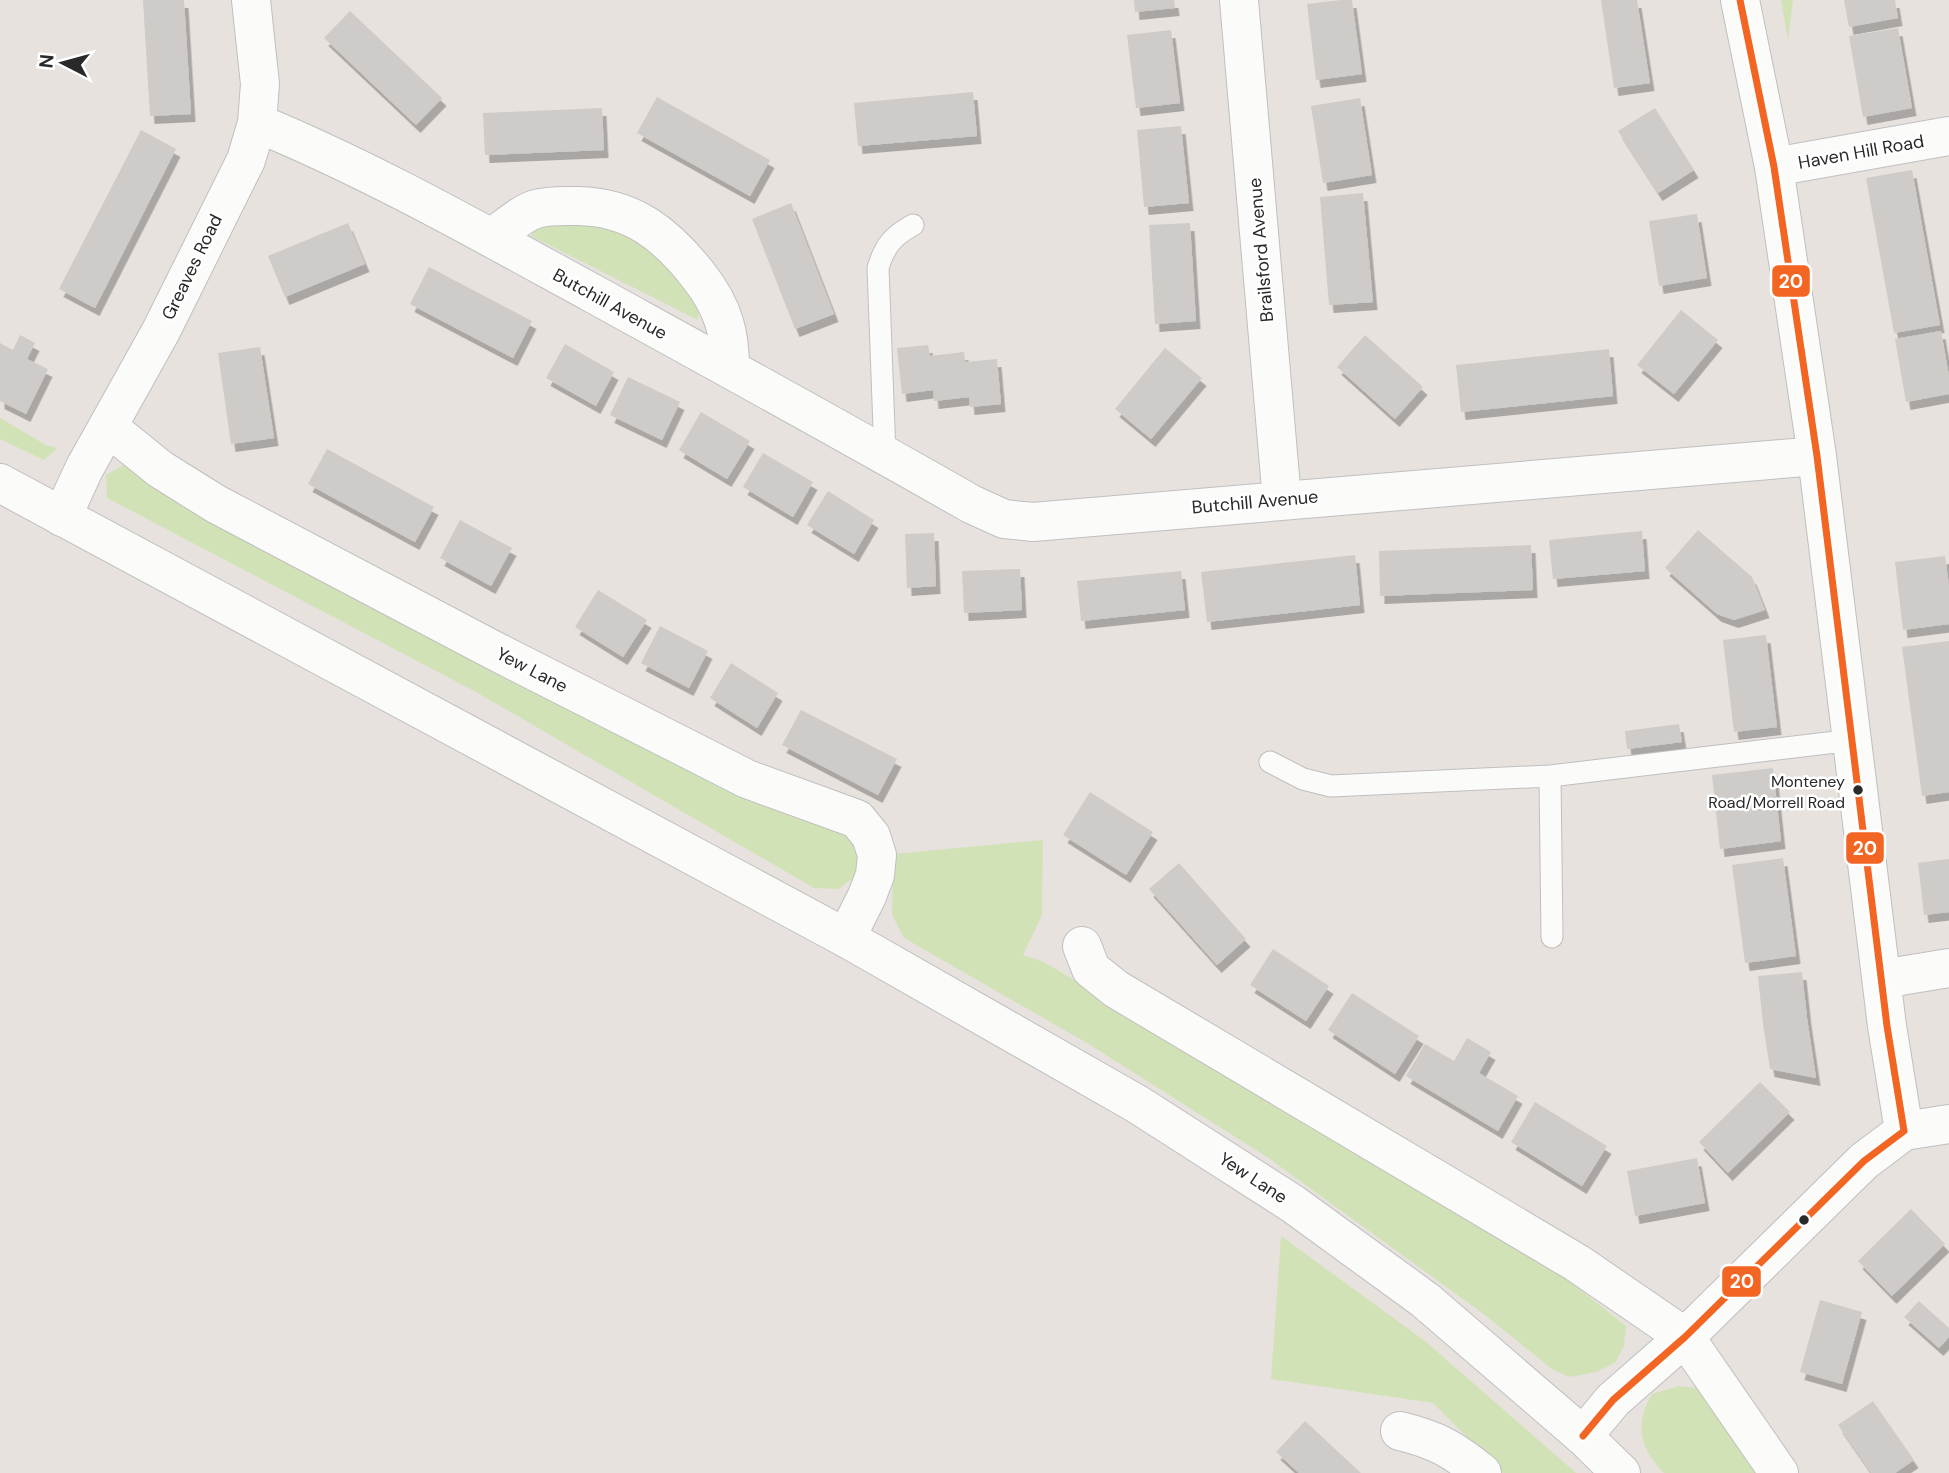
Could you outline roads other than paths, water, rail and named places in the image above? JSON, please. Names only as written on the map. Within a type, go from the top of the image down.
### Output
[{"type":"street","name":"Greaves Road","points":[[62,517],[84,470],[161,331],[240,172],[257,123],[260,84],[251,0]]},
{"type":"street","name":"Brailsford Avenue","points":[[1240,0],[1282,500]]},
{"type":"street","points":[[1740,0],[1774,167],[1817,456],[1882,979],[1904,1131]]},
{"type":"street","name":"Butchill Avenue","points":[[257,123],[386,182],[971,504],[1004,519],[1034,522],[1817,456]]},
{"type":"street","name":"Haven Hill Road","points":[[1774,167],[1949,136]]},
{"type":"street","points":[[491,238],[535,209],[564,205],[603,206],[628,215],[660,235],[688,263],[709,290],[724,320],[730,369]]},
{"type":"street","name":"Yew Lane","points":[[108,427],[160,468],[216,504],[495,651],[747,779],[857,819],[871,836],[877,855],[867,896],[846,938]]},
{"type":"street","name":"Yew Lane","points":[[0,483],[846,938],[1137,1104],[1293,1204],[1425,1300],[1583,1436],[1621,1473]]},
{"type":"street","points":[[1082,946],[1091,969],[1115,989],[1577,1264],[1685,1337],[1779,1473]]},
{"type":"street","points":[[1882,979],[1949,968]]},
{"type":"street","points":[[1583,1436],[1613,1400],[1685,1337],[1886,1142],[1904,1131],[1949,1124]]},
{"type":"street","points":[[1401,1431],[1424,1437],[1454,1450],[1482,1473]]},
{"type":"lane","points":[[886,455],[878,268],[884,248],[895,235],[913,225]]},
{"type":"lane","points":[[1270,762],[1303,779],[1331,786],[1550,776],[1853,740]]},
{"type":"lane","points":[[1550,776],[1552,937]]},
{"type":"place","name":"Monteney Road/Morrell Road","points":[[1858,790]]}]
